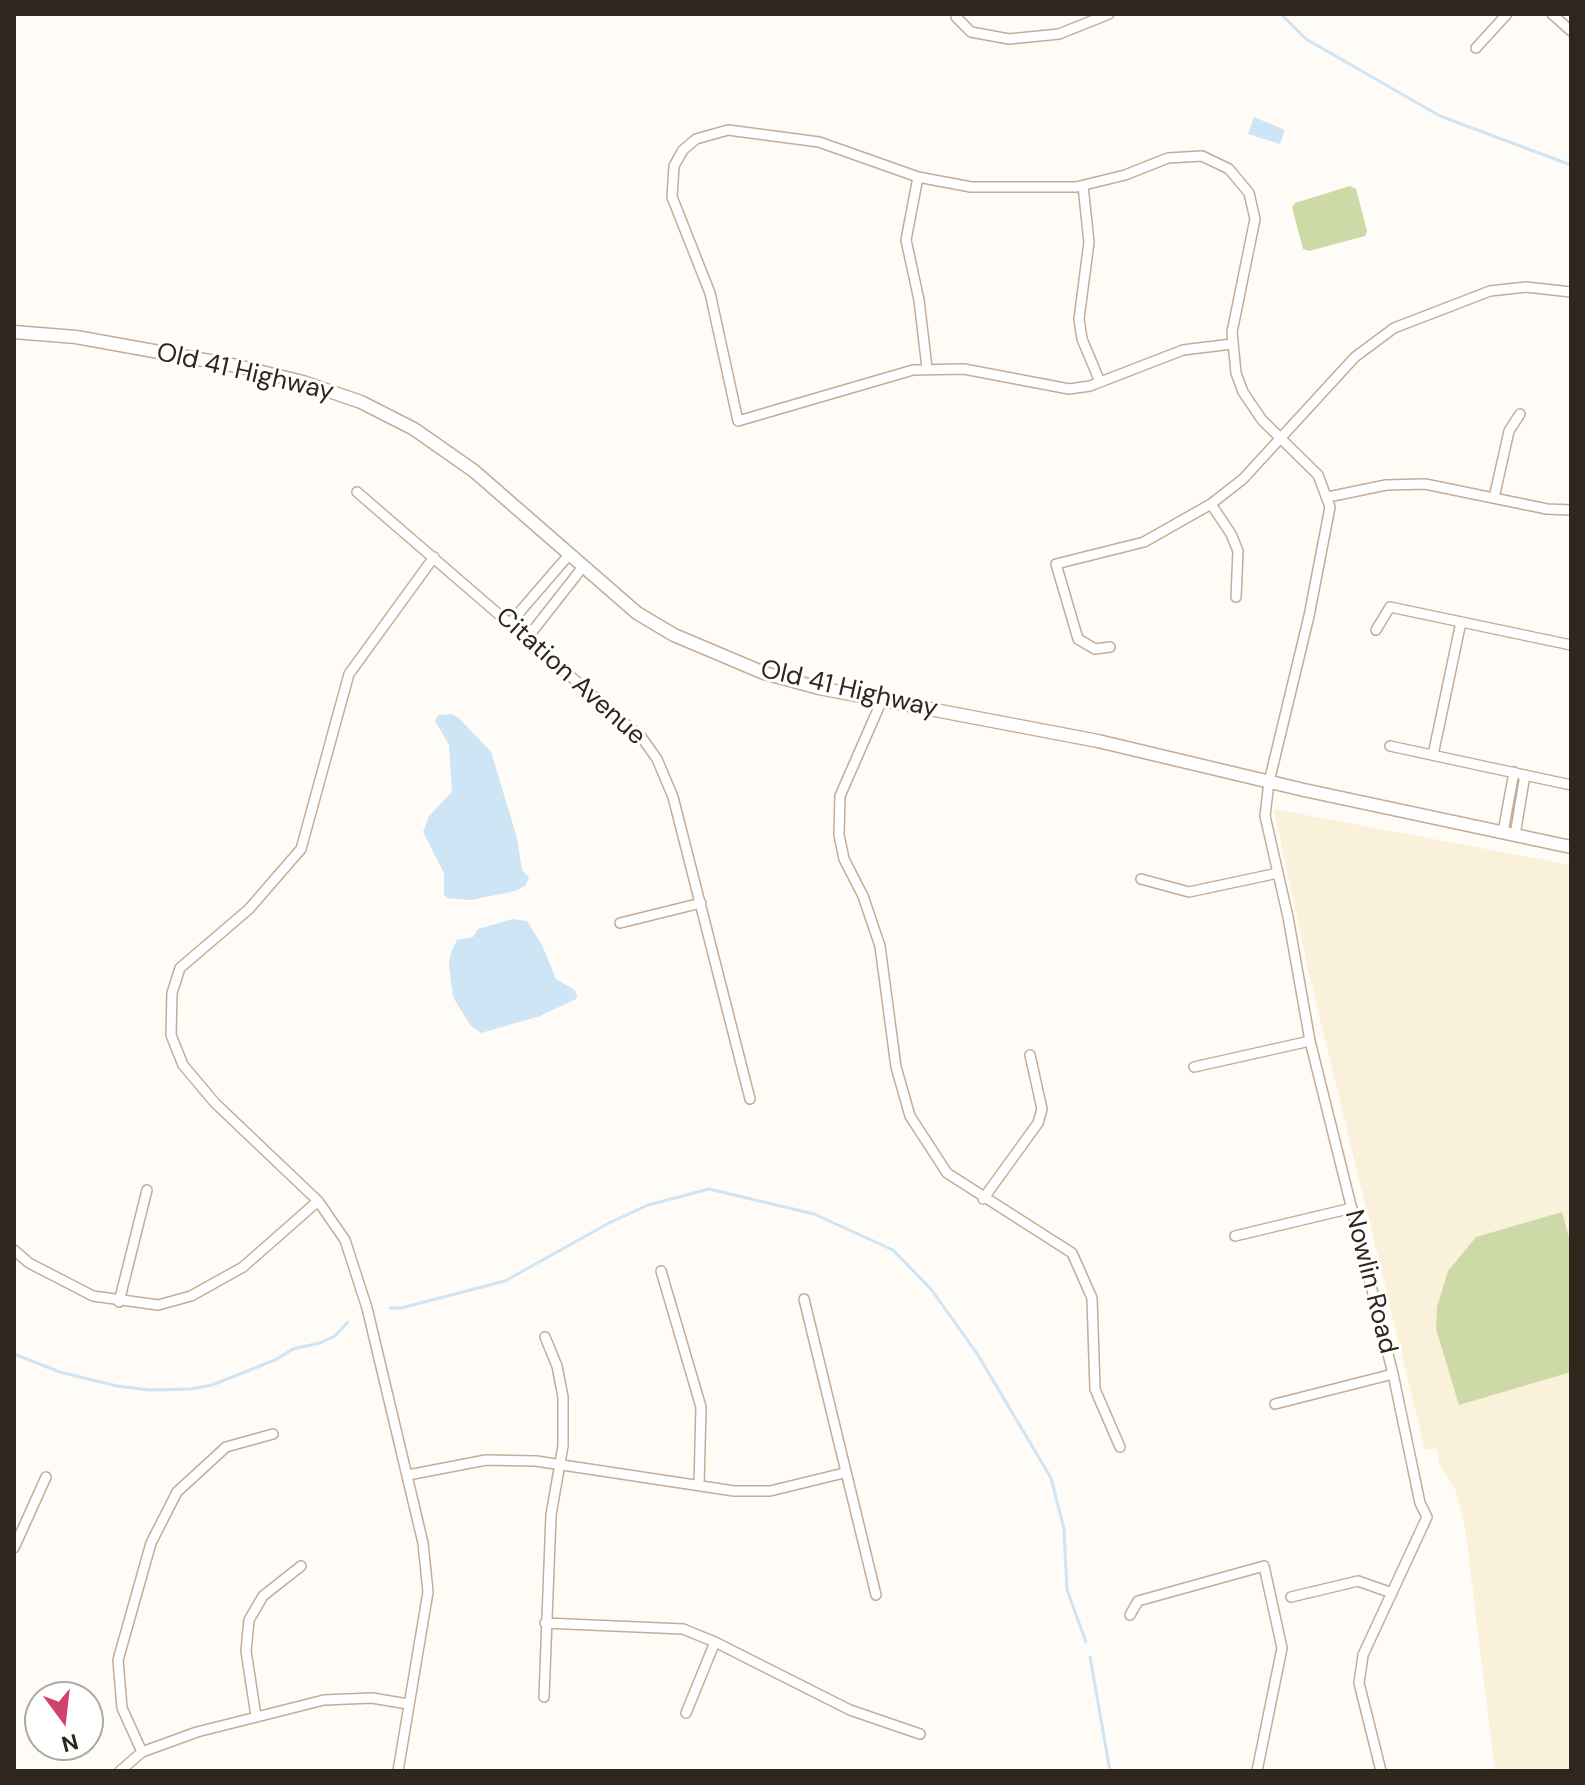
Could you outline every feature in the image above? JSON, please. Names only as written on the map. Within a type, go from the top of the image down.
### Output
[{"type":"main road","name":"Old 41 Highway","points":[[14,332],[76,337],[237,366],[303,382],[361,402],[439,445],[495,489],[568,556],[637,613],[674,635],[764,673],[882,700],[1098,741],[1269,782],[1571,847]]},
{"type":"street","points":[[956,17],[971,32],[1025,38],[1059,34],[1109,14]]},
{"type":"street","points":[[1476,48],[1507,14]]},
{"type":"street","points":[[1552,14],[1571,31]]},
{"type":"street","points":[[1232,344],[1166,354],[1080,388],[1058,389],[976,370],[927,368],[738,421],[710,293],[672,197],[674,166],[683,150],[696,139],[717,131],[783,136],[839,147],[918,177],[971,187],[1032,190],[1083,186],[1168,158],[1191,155],[1213,159],[1237,175],[1249,193],[1255,219],[1232,344],[1243,392],[1262,420],[1313,468],[1328,497],[1414,483],[1571,510]]},
{"type":"street","points":[[918,177],[906,240],[919,300],[927,368]]},
{"type":"street","points":[[1083,186],[1089,242],[1079,319],[1082,339],[1100,382]]},
{"type":"street","points":[[1110,647],[1095,649],[1078,639],[1056,564],[1144,542],[1211,504],[1243,479],[1355,357],[1394,328],[1490,291],[1526,287],[1571,292]]},
{"type":"street","points":[[1494,498],[1509,431],[1520,414]]},
{"type":"street","name":"Citation Avenue","points":[[357,492],[642,738],[657,759],[673,797],[750,1099]]},
{"type":"street","name":"Nowlin Road","points":[[1328,497],[1330,519],[1269,782],[1265,816],[1310,1041],[1393,1374],[1420,1503],[1427,1517],[1363,1655],[1359,1683],[1381,1771]]},
{"type":"street","points":[[1211,504],[1238,551],[1236,597]]},
{"type":"street","points":[[511,622],[568,556]]},
{"type":"street","points":[[398,1771],[428,1592],[423,1543],[367,1308],[345,1240],[318,1201],[215,1103],[183,1065],[171,1035],[172,993],[180,968],[249,909],[301,849],[349,674],[434,557]]},
{"type":"street","points":[[528,637],[582,568]]},
{"type":"street","points":[[1376,630],[1390,607],[1571,645]]},
{"type":"street","points":[[1433,755],[1461,622]]},
{"type":"street","points":[[882,700],[840,796],[839,835],[844,859],[863,896],[880,946],[896,1067],[910,1116],[947,1173],[983,1199],[1072,1253],[1092,1298],[1095,1389],[1120,1447]]},
{"type":"street","points":[[1390,746],[1571,785]]},
{"type":"street","points":[[1509,833],[1514,772]]},
{"type":"street","points":[[1509,833],[1525,775]]},
{"type":"street","points":[[1141,879],[1189,892],[1278,873]]},
{"type":"street","points":[[620,923],[701,903]]},
{"type":"street","points":[[1194,1067],[1310,1041]]},
{"type":"street","points":[[983,1199],[1038,1123],[1042,1109],[1030,1055]]},
{"type":"street","points":[[119,1302],[147,1190]]},
{"type":"street","points":[[14,1250],[72,1287],[119,1302],[158,1305],[191,1296],[243,1267],[318,1201]]},
{"type":"street","points":[[1235,1236],[1352,1208]]},
{"type":"street","points":[[661,1271],[701,1407],[699,1485]]},
{"type":"street","points":[[804,1299],[876,1595]]},
{"type":"street","points":[[544,1697],[551,1515],[563,1446],[563,1397],[557,1366],[545,1337]]},
{"type":"street","points":[[1275,1404],[1393,1374]]},
{"type":"street","points":[[142,1752],[122,1708],[118,1660],[151,1543],[177,1492],[226,1447],[273,1434]]},
{"type":"street","points":[[408,1475],[486,1460],[536,1461],[699,1485],[770,1491],[844,1473]]},
{"type":"street","points":[[14,1548],[46,1477]]},
{"type":"street","points":[[256,1716],[246,1651],[249,1620],[263,1596],[301,1566]]},
{"type":"street","points":[[1130,1615],[1138,1601],[1264,1566],[1273,1595],[1282,1648],[1257,1771]]},
{"type":"street","points":[[1291,1597],[1358,1581],[1392,1593]]},
{"type":"street","points":[[545,1623],[683,1629],[850,1710],[920,1734]]},
{"type":"street","points":[[686,1713],[715,1642]]},
{"type":"street","points":[[120,1771],[142,1752],[256,1716],[324,1700],[372,1698],[408,1704]]},
{"type":"shaded area","points":[[1274,809],[1571,865],[1571,1771],[1495,1771],[1465,1527],[1456,1491],[1439,1463],[1436,1448],[1425,1450],[1309,974]]},
{"type":"green space","points":[[1350,186],[1356,189],[1367,231],[1365,236],[1309,251],[1303,249],[1292,207],[1295,203]]},
{"type":"green space","points":[[1562,1212],[1571,1244],[1571,1372],[1459,1405],[1436,1329],[1437,1307],[1448,1271],[1476,1237]]},
{"type":"water","points":[[1254,117],[1285,130],[1280,144],[1248,134]]},
{"type":"water","points":[[451,714],[459,718],[491,752],[517,838],[522,870],[529,878],[525,886],[515,891],[471,900],[447,898],[444,894],[444,873],[423,832],[429,816],[452,792],[449,745],[435,721],[438,715]]},
{"type":"water","points":[[513,919],[527,921],[542,945],[556,979],[575,990],[577,996],[540,1016],[481,1033],[470,1025],[453,997],[449,965],[451,952],[457,940],[473,937],[478,929]]},
{"type":"waterway","points":[[1281,14],[1306,39],[1440,116],[1571,165]]},
{"type":"waterway","points":[[390,1308],[401,1308],[505,1281],[609,1223],[648,1205],[709,1189],[814,1214],[893,1250],[931,1289],[978,1355],[1051,1478],[1064,1529],[1067,1590],[1086,1642]]},
{"type":"waterway","points":[[14,1354],[60,1372],[117,1386],[150,1390],[191,1389],[212,1385],[275,1360],[293,1349],[320,1343],[335,1336],[348,1322]]},
{"type":"waterway","points":[[1090,1657],[1110,1771]]}]
